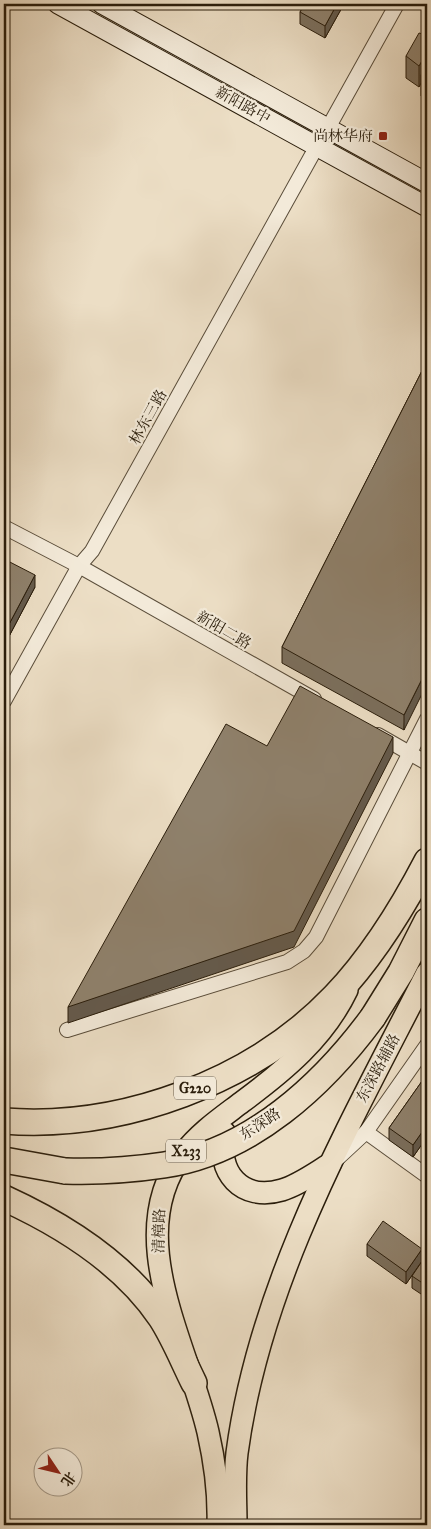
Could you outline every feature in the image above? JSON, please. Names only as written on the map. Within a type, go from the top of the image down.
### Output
[{"type":"highway","name":"G220","points":[[4,1121],[53,1121],[93,1118],[150,1104],[208,1083],[236,1069],[290,1036],[312,1018],[353,976],[388,930],[427,861]]},
{"type":"highway","name":"东深路","points":[[4,1160],[66,1171],[100,1172],[166,1165],[208,1152],[245,1136],[306,1093],[349,1050],[373,1017],[401,972],[427,921]]},
{"type":"highway","points":[[4,1198],[33,1212],[85,1243],[122,1274],[160,1318],[194,1383]]},
{"type":"main road","name":"新阳路中","points":[[58,4],[427,207]]},
{"type":"main road","name":"新阳路中","points":[[102,4],[427,183]]},
{"type":"main road","name":"东深路辅路","points":[[330,1164],[359,1103],[427,973]]},
{"type":"main road","name":"清樟路","points":[[218,1525],[216,1478],[208,1431],[158,1262],[156,1228],[162,1192],[183,1154],[213,1123],[242,1102],[311,1044],[339,1007],[353,976]]},
{"type":"main road","points":[[242,1102],[224,1134],[222,1149],[224,1164],[230,1177],[239,1184],[259,1192],[282,1190],[297,1184],[330,1164]]},
{"type":"main road","points":[[236,1525],[237,1455],[244,1417],[266,1327],[305,1219],[330,1164]]},
{"type":"street","points":[[328,128],[397,4]]},
{"type":"street","name":"林东三路","points":[[4,701],[79,566],[92,551],[317,146]]},
{"type":"street","name":"新阳二路","points":[[4,527],[79,566],[325,705]]},
{"type":"street","points":[[67,1030],[287,962],[304,951],[316,937],[427,720]]},
{"type":"street","points":[[368,729],[427,764]]},
{"type":"street","points":[[330,1164],[366,1132],[427,1045]]},
{"type":"street","points":[[366,1132],[427,1176]]},
{"type":"building","points":[[305,4],[337,4],[325,26],[300,12]]},
{"type":"building","points":[[419,33],[427,35],[427,61],[423,59],[419,66],[406,56]]},
{"type":"building","points":[[427,64],[427,78],[421,75]]},
{"type":"building","points":[[427,361],[427,669],[404,715],[282,647]]},
{"type":"building","points":[[4,559],[35,575],[5,632],[4,631]]},
{"type":"building","points":[[300,686],[393,737],[294,931],[68,1007],[226,724],[267,746]]},
{"type":"building","points":[[427,1074],[427,1125],[413,1145],[389,1128]]},
{"type":"building","points":[[383,1221],[422,1249],[406,1272],[367,1244]]},
{"type":"building","points":[[427,1254],[427,1286],[412,1276]]},
{"type":"place","name":"尚林华府","points":[[383,136]]}]
